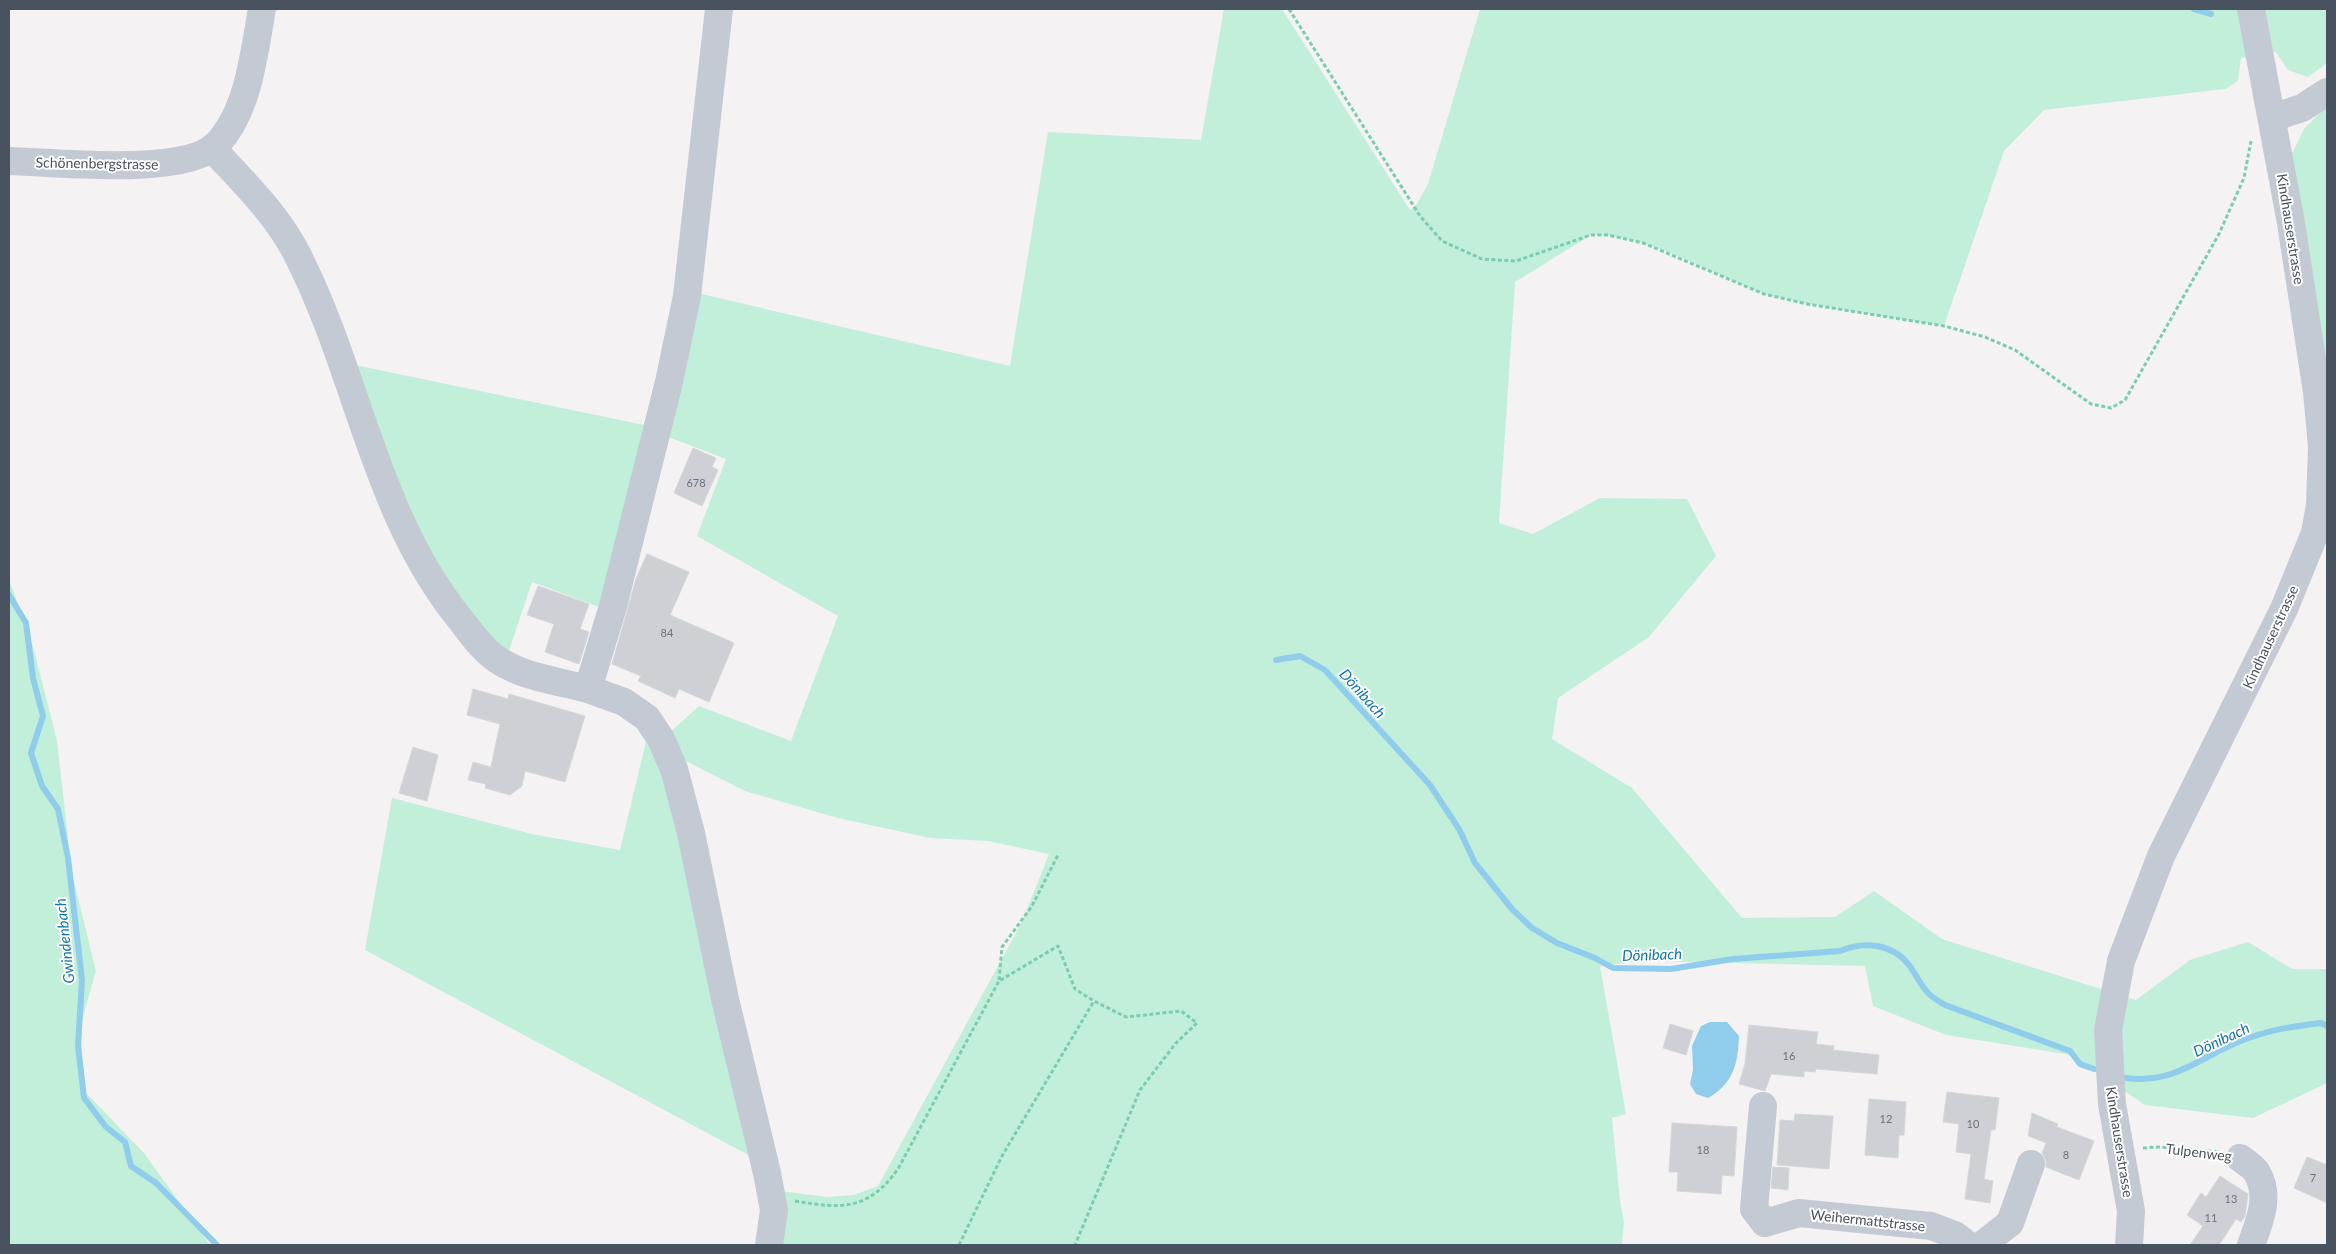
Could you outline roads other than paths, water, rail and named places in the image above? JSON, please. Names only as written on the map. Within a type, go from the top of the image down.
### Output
[{"type":"street","name":"Schönenbergstrasse","points":[[9,161],[156,164],[186,160],[212,148],[230,126],[241,101],[262,9]]},
{"type":"street","points":[[588,689],[613,606],[669,382],[688,296],[719,9]]},
{"type":"street","name":"Kindhauserstrasse","points":[[2129,1245],[2131,1211],[2112,1104],[2108,1030],[2121,961],[2162,856],[2284,609],[2315,533],[2324,505],[2322,446],[2317,392],[2262,125],[2251,9]]},
{"type":"street","points":[[2262,125],[2302,108],[2327,92]]},
{"type":"street","points":[[212,148],[272,214],[297,253],[338,353],[377,468],[403,525],[447,604],[487,651],[506,665],[588,689],[624,702],[647,718],[661,739],[671,761],[691,833],[725,999],[772,1197],[774,1222],[770,1245]]},
{"type":"street","name":"Weihermattstrasse","points":[[1763,1106],[1754,1209],[1762,1234],[1799,1213],[1931,1226],[1955,1235],[1968,1245]]},
{"type":"street","name":"Tulpenweg","points":[[2240,1158],[2257,1173],[2264,1192],[2262,1213],[2251,1245]]},
{"type":"street","points":[[1982,1245],[2010,1223],[2031,1164]]},
{"type":"water","points":[[1710,1022],[1727,1022],[1739,1036],[1736,1064],[1733,1072],[1724,1086],[1708,1098],[1696,1094],[1690,1084],[1693,1070],[1692,1046],[1701,1026]]},
{"type":"waterway","points":[[2194,9],[2211,14]]},
{"type":"waterway","name":"Gwindenbach","points":[[9,595],[26,623],[33,678],[43,716],[31,753],[42,786],[58,809],[68,858],[82,980],[78,1046],[84,1098],[106,1127],[125,1142],[131,1166],[156,1183],[217,1245]]},
{"type":"waterway","name":"Dönibach","points":[[1276,660],[1300,656],[1325,670],[1430,785],[1459,829],[1475,863],[1512,909],[1532,928],[1557,943],[1595,958],[1613,968],[1671,969],[1733,959],[1840,951],[1867,945],[1886,948],[1902,958],[1929,994],[1945,1005],[2070,1051],[2080,1064],[2094,1069]]},
{"type":"waterway","name":"Dönibach","points":[[2126,1078],[2143,1079],[2171,1074],[2236,1043],[2268,1032],[2321,1023],[2327,1026]]}]
